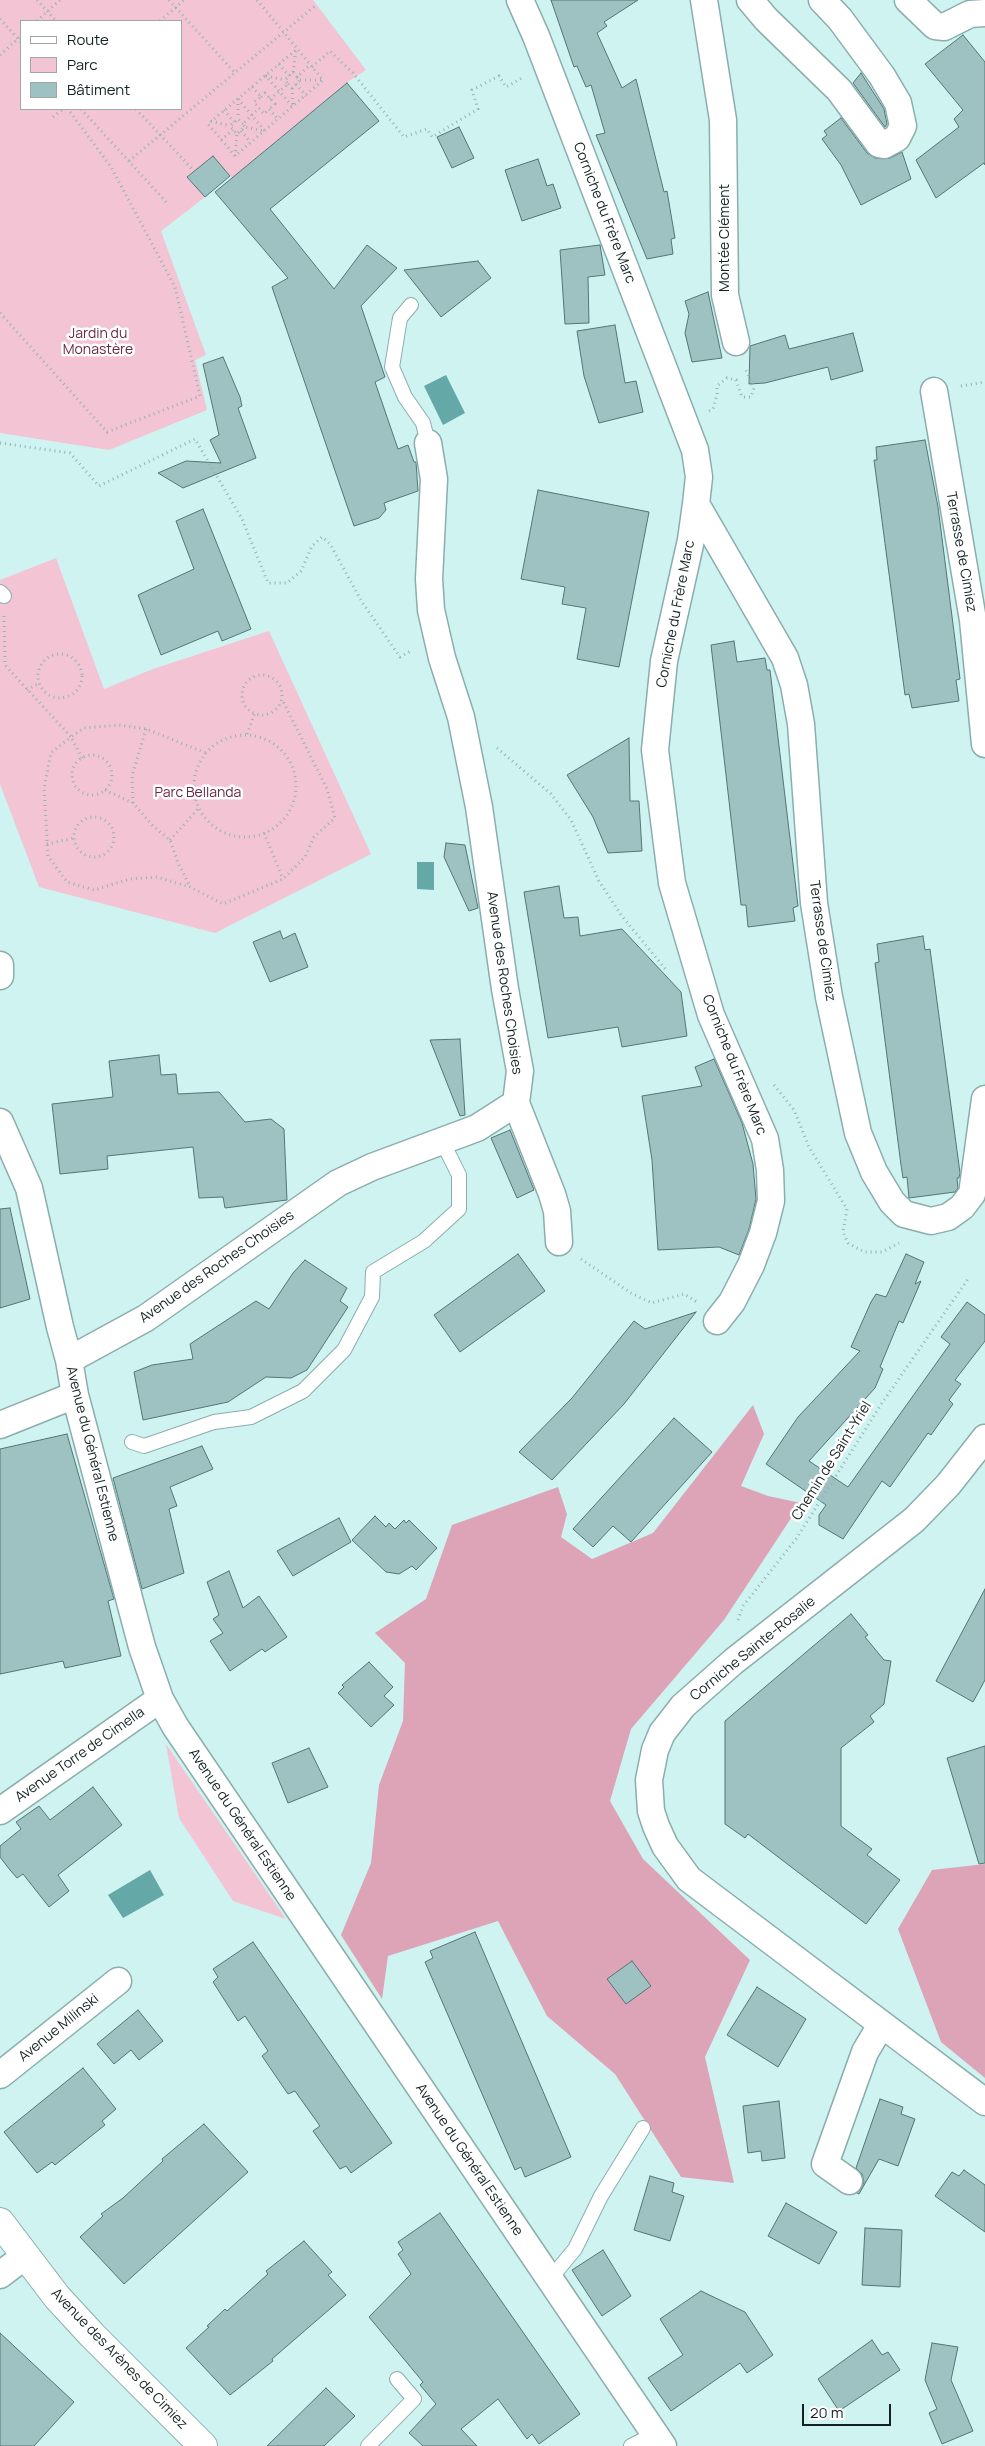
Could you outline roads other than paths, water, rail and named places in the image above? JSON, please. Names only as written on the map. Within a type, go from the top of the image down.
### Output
[{"type":"street","name":"Corniche du Frère Marc","points":[[520,0],[536,36],[685,424],[694,450],[699,477],[691,540],[664,661],[655,750],[672,883],[711,1015],[765,1139],[770,1170],[771,1201],[763,1233],[751,1265],[732,1302],[717,1321]]},
{"type":"street","name":"Montée Clément","points":[[704,0],[723,120],[724,295],[736,342]]},
{"type":"street","points":[[750,0],[766,19],[840,90],[879,144],[884,145],[897,138],[903,126],[898,103],[882,76],[846,26],[822,0]]},
{"type":"street","points":[[908,0],[935,26],[944,28],[970,14],[985,13]]},
{"type":"street","name":"Terrasse de Cimiez","points":[[934,391],[973,620],[985,744]]},
{"type":"street","name":"Avenue des Roches Choisies","points":[[70,1360],[146,1318],[338,1183],[372,1167],[477,1128],[516,1103],[520,1071],[505,989],[478,807],[461,717],[437,638],[431,610],[429,579],[434,480],[428,442]]},
{"type":"street","name":"Terrasse de Cimiez","points":[[696,504],[785,658],[794,685],[801,724],[814,903],[829,997],[858,1133],[874,1172],[892,1202],[904,1214],[931,1221],[948,1217],[962,1208],[972,1194],[985,1099]]},
{"type":"street","points":[[0,965],[0,976]]},
{"type":"street","points":[[516,1103],[552,1194],[557,1211],[559,1242]]},
{"type":"street","name":"Avenue du Général Estienne","points":[[0,1122],[29,1188],[60,1327],[70,1360],[75,1395],[142,1647],[160,1699],[175,1726],[659,2440]]},
{"type":"street","points":[[0,1425],[75,1395]]},
{"type":"street","name":"Corniche Sainte-Rosalie","points":[[985,1438],[948,1485],[914,1520],[734,1661],[683,1706],[662,1733],[654,1750],[649,1780],[652,1811],[656,1826],[665,1846],[689,1879],[985,2102]]},
{"type":"street","name":"Avenue Torre de Cimella","points":[[0,1811],[160,1699]]},
{"type":"street","name":"Avenue Milinski","points":[[0,2076],[118,1981]]},
{"type":"street","points":[[849,2181],[826,2164],[865,2052],[881,2025]]},
{"type":"street","name":"Avenue des Arènes de Cimiez","points":[[0,2222],[57,2297],[92,2335],[203,2446]]},
{"type":"street","points":[[0,2275],[26,2256]]},
{"type":"lane","points":[[411,305],[400,318],[392,368],[405,397],[423,423],[428,442]]},
{"type":"lane","points":[[132,1442],[144,1446],[214,1422],[251,1417],[303,1392],[344,1350],[372,1297],[373,1272],[424,1241],[459,1209],[459,1175],[442,1141]]},
{"type":"lane","points":[[550,2279],[575,2250],[601,2196],[643,2128]]},
{"type":"lane","points":[[368,2446],[414,2399],[397,2379]]},
{"type":"lane","points":[[631,2446],[659,2440]]},
{"type":"water","points":[[446,375],[465,413],[443,425],[424,386]]},
{"type":"water","points":[[417,862],[434,862],[434,890],[417,889]]},
{"type":"water","points":[[150,1870],[164,1895],[123,1918],[108,1895]]},
{"type":"park label","name":"Jardin du Monastère","points":[[98,342]]},
{"type":"park label","name":"Parc Bellanda","points":[[198,793]]}]
